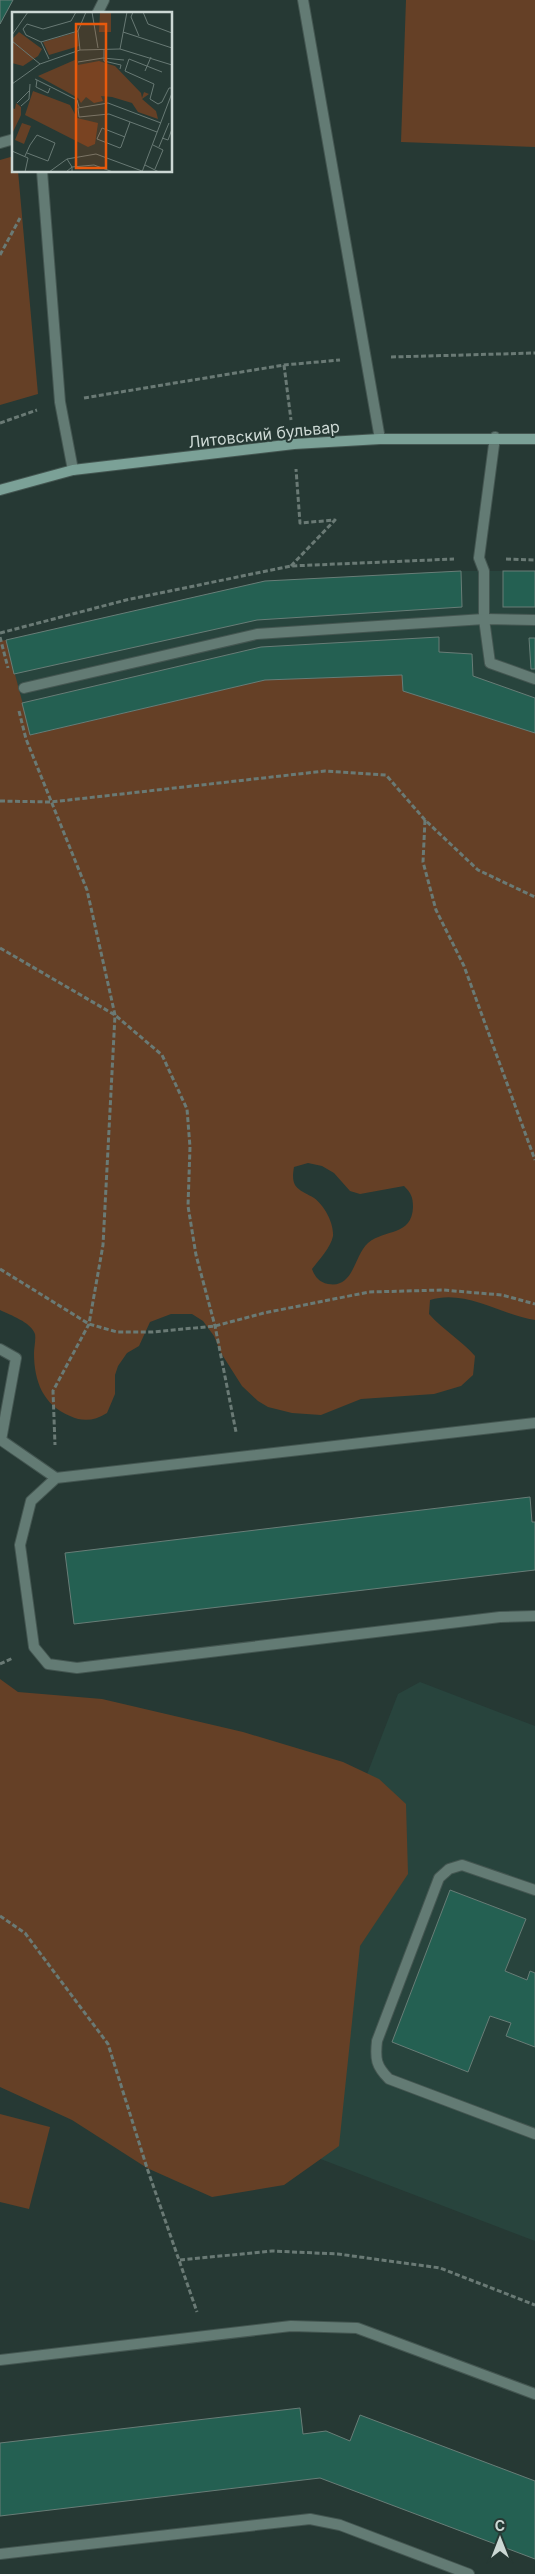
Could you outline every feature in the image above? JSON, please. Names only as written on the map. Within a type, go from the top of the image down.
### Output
[{"type":"main road","name":"Литовский бульвар","points":[[0,490],[73,470],[294,444],[380,439],[495,437],[535,439]]},
{"type":"lane","points":[[98,12],[104,0]]},
{"type":"lane","points":[[303,0],[380,439]]},
{"type":"lane","points":[[42,172],[60,402],[73,470]]},
{"type":"lane","points":[[495,437],[479,558],[484,570],[484,619],[490,663],[535,679]]},
{"type":"lane","points":[[24,688],[257,634],[484,619],[535,620]]},
{"type":"lane","points":[[0,1349],[16,1358],[1,1440],[56,1478]]},
{"type":"lane","points":[[535,1423],[56,1478],[31,1501],[20,1545],[34,1647],[48,1664],[76,1668],[500,1617],[535,1616]]},
{"type":"lane","points":[[535,1890],[462,1865],[449,1869],[439,1878],[377,2041],[375,2059],[379,2069],[389,2079],[535,2134]]},
{"type":"lane","points":[[0,2360],[291,2326],[357,2328],[535,2394]]},
{"type":"lane","points":[[0,2554],[310,2519],[340,2525],[469,2574]]},
{"type":"path","points":[[0,423],[60,402],[284,365],[366,358],[535,353]]},
{"type":"path","points":[[284,365],[294,444],[300,523],[335,520],[291,566]]},
{"type":"path","points":[[9,674],[0,635],[126,600],[291,566],[479,558],[535,560]]},
{"type":"path","points":[[16,702],[26,739],[87,890],[115,1015],[104,1245],[89,1324],[53,1391],[56,1478]]},
{"type":"path","points":[[0,800],[51,802],[325,771],[386,775],[425,820],[478,870],[535,897]]},
{"type":"path","points":[[425,820],[423,862],[436,910],[464,966],[535,1160]]},
{"type":"path","points":[[0,948],[115,1015],[162,1055],[186,1109],[190,1147],[188,1206],[196,1255],[215,1326],[240,1457]]},
{"type":"path","points":[[0,1268],[89,1324],[117,1332],[144,1332],[215,1326],[264,1313],[368,1292],[443,1290],[502,1295],[535,1304]]},
{"type":"path","points":[[0,1916],[25,1933],[108,2044],[147,2168],[206,2336]]},
{"type":"path","points":[[180,2260],[272,2251],[338,2254],[440,2268],[535,2305]]},
{"type":"shaded area","points":[[406,0],[535,0],[535,147],[401,142]]},
{"type":"shaded area","points":[[12,157],[12,172],[18,172],[38,394],[0,405],[0,160]]},
{"type":"shaded area","points":[[461,571],[535,571],[535,733],[403,691],[402,675],[265,680],[30,735],[6,640],[265,581]]},
{"type":"shaded area","points":[[6,640],[31,735],[265,680],[402,675],[403,691],[535,733],[535,1320],[470,1300],[443,1297],[430,1300],[429,1314],[475,1356],[473,1375],[461,1386],[434,1394],[361,1399],[321,1415],[292,1413],[268,1407],[258,1401],[242,1386],[221,1353],[214,1336],[203,1321],[192,1314],[171,1314],[150,1322],[139,1346],[127,1353],[118,1366],[115,1375],[115,1394],[107,1413],[89,1420],[75,1418],[53,1405],[42,1391],[34,1363],[35,1334],[33,1330],[25,1322],[0,1310],[0,641]],"holes":[[[308,1163],[322,1166],[334,1173],[350,1191],[360,1194],[404,1186],[413,1200],[408,1223],[396,1231],[368,1243],[363,1248],[348,1276],[337,1284],[322,1282],[316,1277],[312,1269],[332,1240],[333,1231],[330,1220],[318,1201],[300,1190],[293,1180],[294,1167]]]},
{"type":"shaded area","points":[[0,1679],[18,1692],[102,1699],[243,1732],[343,1762],[379,1779],[406,1804],[408,1874],[360,1946],[339,2146],[284,2185],[212,2197],[147,2168],[72,2120],[0,2087]]},
{"type":"shaded area","points":[[420,1682],[535,1726],[535,2241],[232,2125],[398,1694]]},
{"type":"shaded area","points":[[0,2114],[50,2127],[29,2209],[0,2202]]},
{"type":"building","points":[[0,0],[13,0],[0,24]]},
{"type":"building","points":[[461,571],[462,607],[257,620],[14,674],[6,640],[265,581]]},
{"type":"building","points":[[503,571],[535,571],[535,607],[503,607]]},
{"type":"building","points":[[439,637],[439,652],[472,654],[473,676],[535,698],[535,733],[403,691],[402,675],[265,680],[30,735],[22,703],[261,647]]},
{"type":"building","points":[[529,638],[535,638],[535,669],[531,669]]},
{"type":"building","points":[[530,1497],[532,1522],[535,1522],[535,1570],[74,1624],[65,1553]]},
{"type":"building","points":[[450,1890],[526,1919],[505,1971],[527,1980],[530,1971],[535,1973],[535,2047],[506,2036],[511,2023],[490,2016],[468,2072],[392,2042]]},
{"type":"building","points":[[300,2408],[303,2434],[326,2431],[350,2441],[360,2415],[535,2481],[535,2559],[320,2478],[0,2516],[0,2443]]}]
